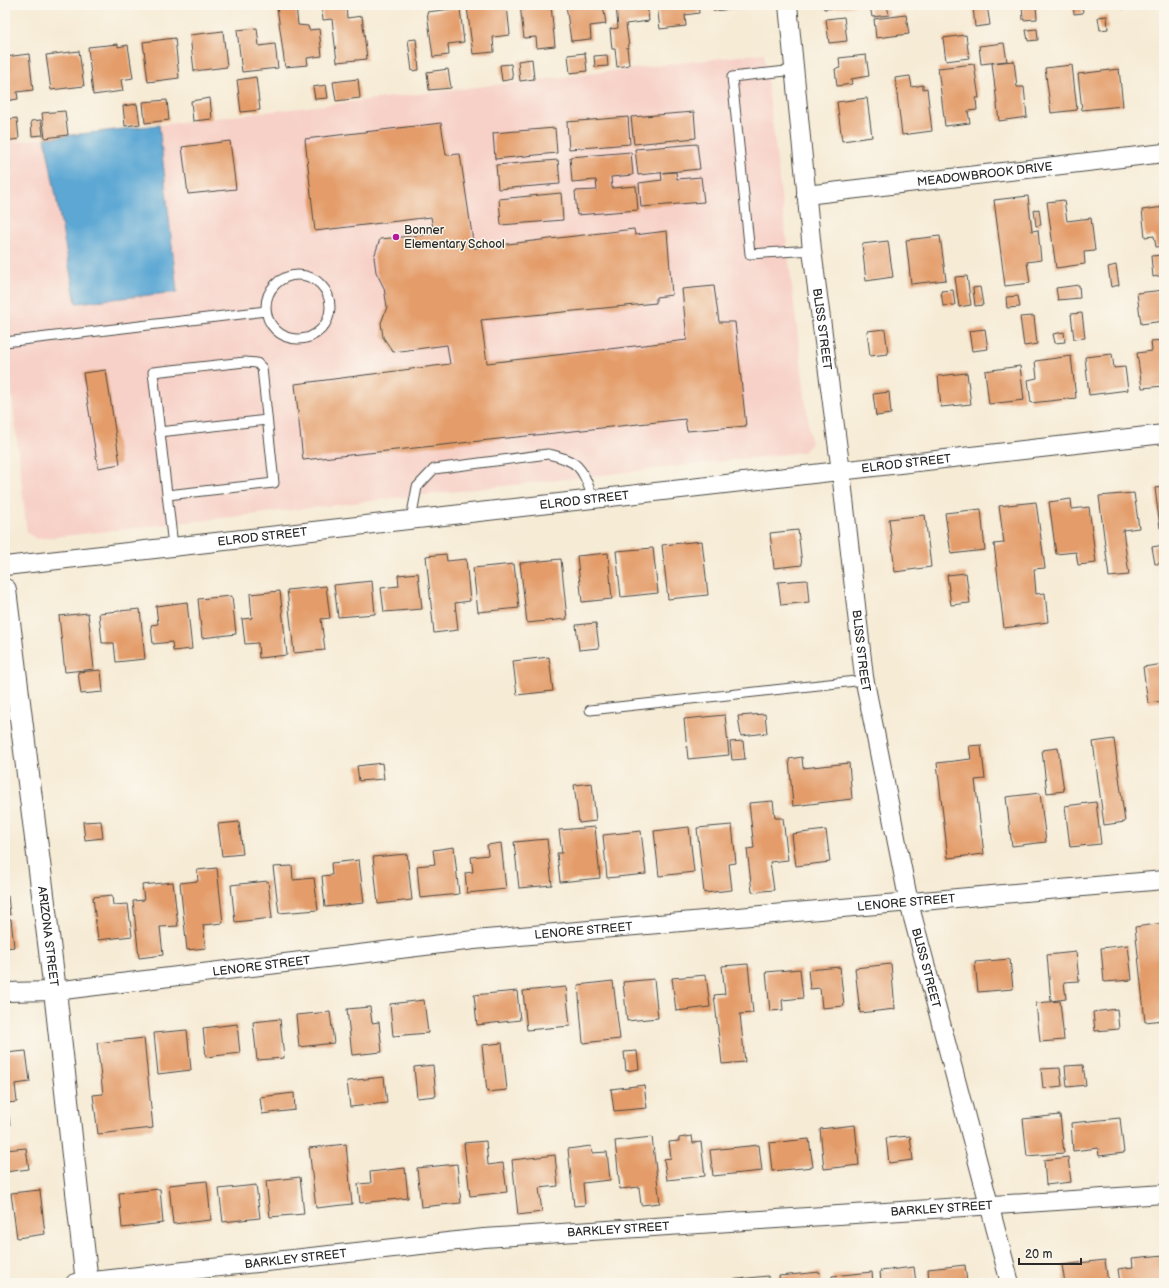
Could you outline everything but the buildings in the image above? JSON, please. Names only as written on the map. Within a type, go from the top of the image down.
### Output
[{"type":"street","name":"BLISS STREET","points":[[788,5],[812,250],[841,472],[865,680],[909,903],[988,1206],[1010,1283]]},
{"type":"street","name":"MEADOWBROOK DRIVE","points":[[806,195],[1164,153]]},
{"type":"street","name":"ELROD STREET","points":[[5,566],[593,498],[841,472],[1164,434]]},
{"type":"street","name":"ARIZONA STREET","points":[[5,590],[55,991],[83,1283]]},
{"type":"street","name":"LENORE STREET","points":[[5,992],[55,991],[474,940],[1164,880]]},
{"type":"street","name":"BARKLEY STREET","points":[[83,1283],[484,1238],[1164,1194]]},
{"type":"lane","points":[[795,70],[732,77],[750,254],[812,250]]},
{"type":"lane","points":[[294,275],[307,275],[318,281],[327,291],[331,303],[330,316],[324,327],[315,335],[302,340],[290,338],[278,333],[270,323],[266,311],[267,298],[272,287],[282,278],[294,275]]},
{"type":"lane","points":[[5,342],[266,311]]},
{"type":"lane","points":[[167,495],[274,483],[262,368],[257,363],[245,362],[152,372],[173,546]]},
{"type":"lane","points":[[159,432],[267,420]]},
{"type":"lane","points":[[411,519],[417,487],[434,469],[548,454],[566,458],[582,471],[593,498]]},
{"type":"lane","points":[[590,710],[865,680]]},
{"type":"shaded area","name":"Bonner Elementary School","points":[[764,53],[811,445],[803,452],[37,539],[27,533],[5,330],[5,143]]},
{"type":"water","points":[[159,125],[177,292],[76,303],[45,138]]},
{"type":"place","name":"Bonner Elementary School","points":[[396,237]]}]
